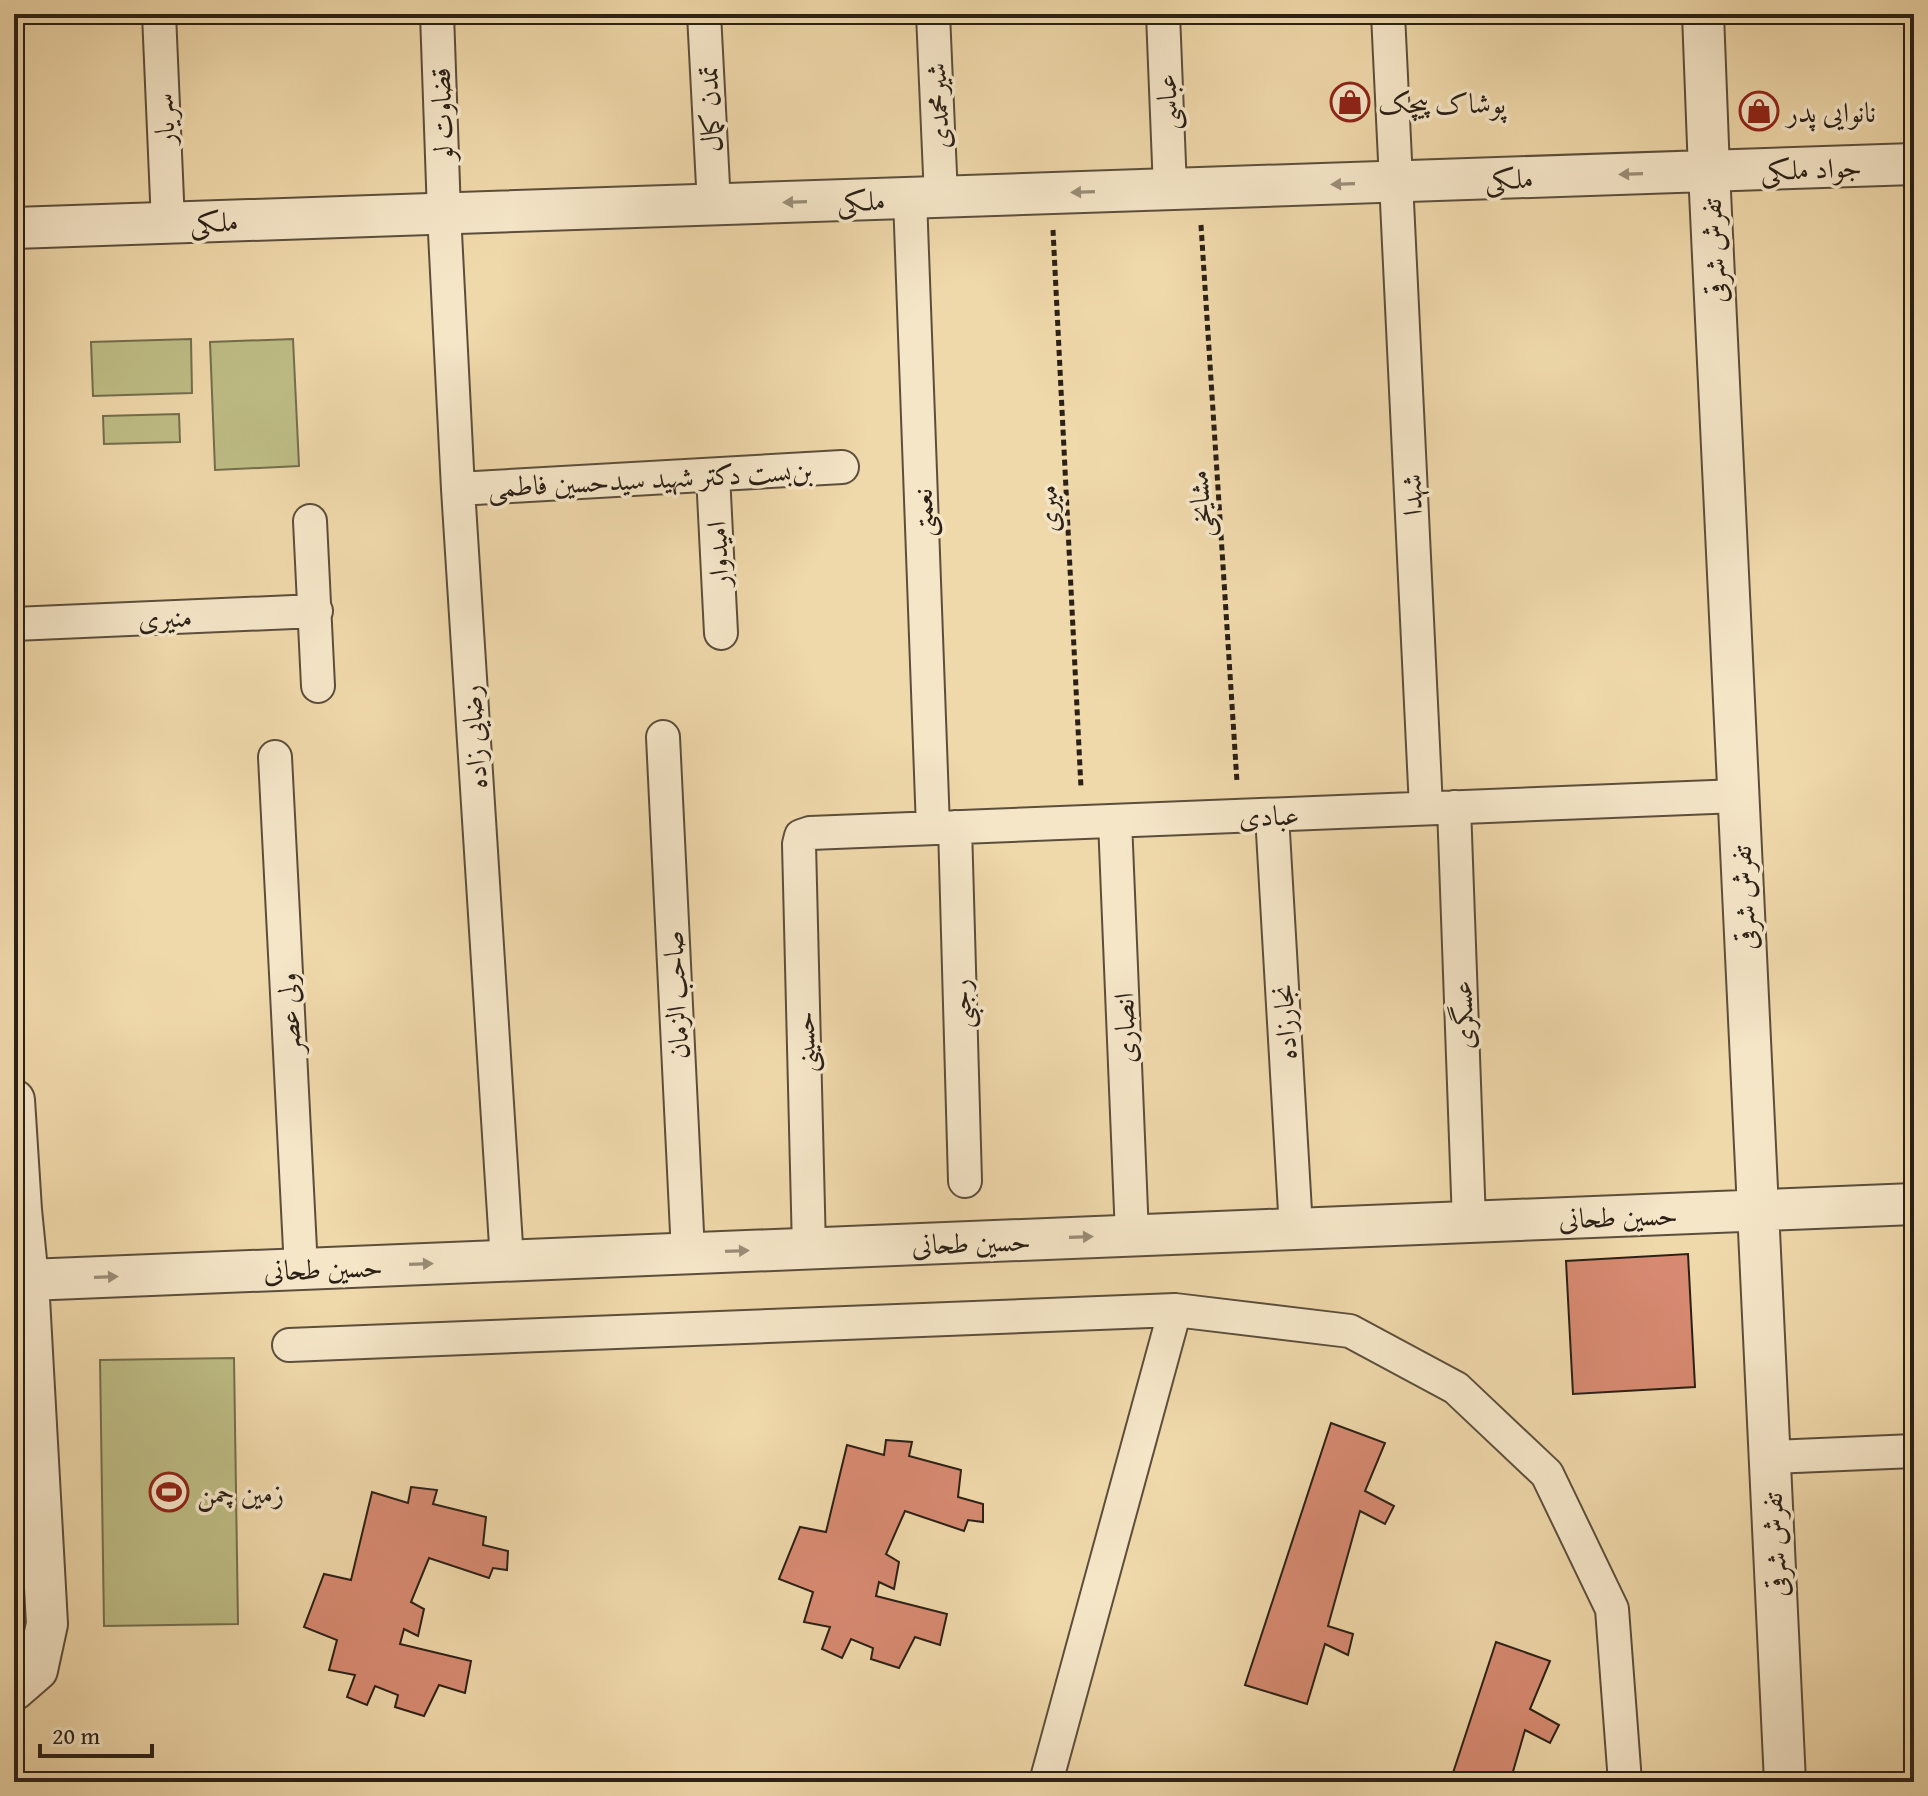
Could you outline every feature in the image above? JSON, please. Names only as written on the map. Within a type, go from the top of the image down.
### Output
[{"type":"street","name":"سریار","points":[[159,14],[168,223]]},
{"type":"street","name":"قضاوت لو","points":[[437,14],[444,213]]},
{"type":"street","name":"تمدن کمال","points":[[704,14],[714,205]]},
{"type":"street","name":"شیرمحمدی","points":[[926,198],[933,14]]},
{"type":"street","name":"عباسی","points":[[1163,14],[1184,189]]},
{"type":"street","name":"شهدا","points":[[1388,14],[1395,182],[1440,808]]},
{"type":"street","name":"تفرش شرقی","points":[[1703,14],[1785,1782]]},
{"type":"street","name":"جواد ملکی","points":[[1709,171],[1914,164]]},
{"type":"street","name":"ملکی","points":[[14,228],[1709,171]]},
{"type":"street","name":"نعمتی","points":[[926,198],[944,828]]},
{"type":"street","name":"رضایی زاده","points":[[444,213],[458,489],[507,1261]]},
{"type":"street","name":"بن‌بست دکتر شهید سیدحسین فاطمی","points":[[458,489],[842,467]]},
{"type":"street","name":"امیدوار","points":[[713,475],[721,633]]},
{"type":"street","points":[[310,521],[318,686]]},
{"type":"street","name":"منیری","points":[[14,624],[316,611]]},
{"type":"street","name":"صاحب الزمان","points":[[663,737],[688,1253]]},
{"type":"street","name":"ولی عصر","points":[[275,757],[301,1269]]},
{"type":"street","name":"عبادی","points":[[801,836],[810,833],[1738,796]]},
{"type":"street","name":"عسگری","points":[[1440,808],[1469,1222]]},
{"type":"street","name":"نجارزاده","points":[[1272,815],[1296,1229]]},
{"type":"street","name":"انصاری","points":[[1115,821],[1132,1235]]},
{"type":"street","name":"رجبی","points":[[944,828],[965,1181]]},
{"type":"street","name":"حسینی","points":[[801,836],[809,1249]]},
{"type":"street","points":[[14,1100],[17,1210],[28,1280],[47,1624],[37,1670],[14,1690]]},
{"type":"street","name":"حسین طحانی","points":[[28,1280],[1914,1204]]},
{"type":"street","points":[[1046,1782],[1175,1310]]},
{"type":"street","points":[[289,1345],[1175,1310],[1350,1331],[1456,1388],[1547,1474],[1612,1609],[1625,1782]]},
{"type":"street","points":[[1770,1457],[1914,1451]]},
{"type":"path","name":"مشایخی","points":[[1184,189],[1239,816]]},
{"type":"path","name":"میری","points":[[1051,193],[1083,822]]},
{"type":"shaded area","points":[[191,339],[192,393],[93,396],[91,342]]},
{"type":"shaded area","points":[[293,339],[299,466],[215,470],[210,342]]},
{"type":"shaded area","points":[[179,414],[180,442],[104,444],[103,416]]},
{"type":"shaded area","name":"زمین چمن","points":[[234,1358],[238,1624],[104,1626],[100,1360]]},
{"type":"building","points":[[1688,1254],[1695,1387],[1573,1394],[1566,1261]]},
{"type":"building","points":[[1331,1423],[1385,1443],[1365,1491],[1394,1506],[1385,1524],[1360,1511],[1328,1626],[1353,1634],[1348,1655],[1325,1644],[1307,1704],[1245,1685]]},
{"type":"building","points":[[886,1440],[912,1442],[909,1456],[961,1470],[958,1497],[983,1504],[983,1522],[968,1520],[964,1531],[905,1511],[886,1554],[899,1562],[894,1589],[879,1582],[876,1596],[947,1614],[940,1645],[915,1637],[899,1668],[871,1659],[873,1648],[851,1639],[842,1658],[822,1649],[830,1627],[804,1622],[813,1592],[779,1579],[800,1527],[826,1532],[847,1445],[884,1455]]},
{"type":"building","points":[[411,1487],[437,1490],[433,1504],[486,1517],[483,1545],[508,1551],[507,1570],[493,1568],[489,1578],[429,1558],[411,1602],[424,1609],[418,1636],[404,1629],[400,1644],[471,1661],[465,1693],[439,1685],[424,1716],[395,1707],[398,1695],[375,1686],[367,1705],[347,1697],[355,1675],[329,1670],[337,1640],[304,1627],[324,1574],[351,1580],[372,1492],[408,1503]]},
{"type":"building","points":[[1496,1642],[1550,1661],[1530,1709],[1559,1725],[1550,1743],[1525,1730],[1510,1782],[1450,1782]]},
{"type":"place","name":"پوشاک پیچک","points":[[1350,102]]},
{"type":"place","name":"نانوایی پدر","points":[[1759,111]]},
{"type":"place","name":"زمین چمن","points":[[169,1492]]}]
